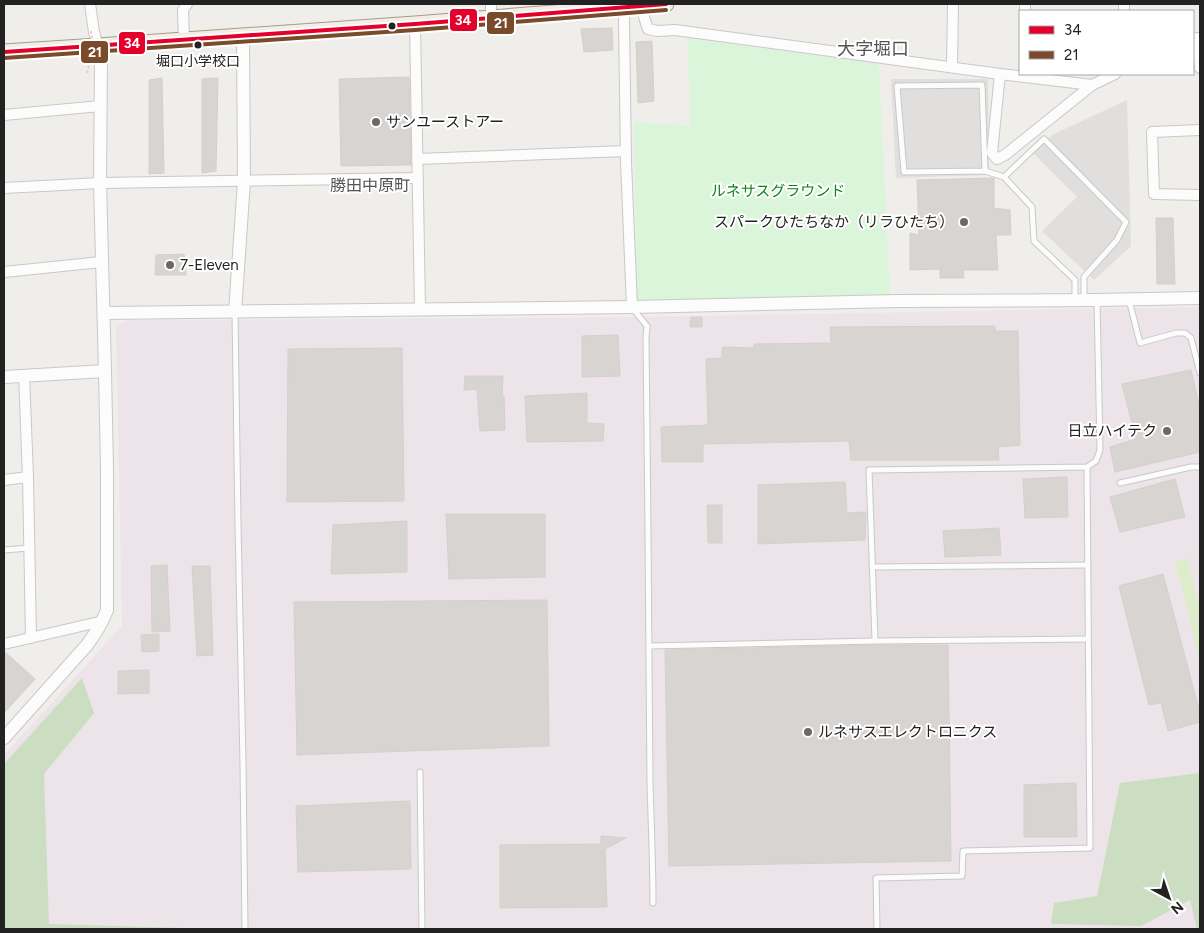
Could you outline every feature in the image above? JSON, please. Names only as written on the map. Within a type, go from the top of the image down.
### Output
[{"type":"main road","points":[[4,52],[97,51],[242,35],[415,24],[491,11],[666,4]]},
{"type":"street","points":[[4,738],[87,645],[103,621],[107,610],[106,371],[100,184],[101,59],[97,51],[90,4]]},
{"type":"street","points":[[184,40],[183,10],[188,4]]},
{"type":"street","points":[[952,67],[953,4]]},
{"type":"street","points":[[625,5],[625,151],[632,307]]},
{"type":"street","points":[[643,6],[648,29],[657,32],[675,30],[1092,85]]},
{"type":"street","points":[[415,24],[420,309]]},
{"type":"street","points":[[235,312],[244,181],[242,35]]},
{"type":"street","points":[[1197,38],[1200,68]]},
{"type":"street","points":[[1000,74],[992,153],[997,159],[1005,155],[1092,85],[1113,75]]},
{"type":"street","points":[[4,115],[100,106]]},
{"type":"street","points":[[1200,130],[1152,132],[1154,194],[1200,195]]},
{"type":"street","points":[[417,159],[625,151]]},
{"type":"street","points":[[4,188],[100,184],[418,178]]},
{"type":"street","points":[[4,272],[102,262]]},
{"type":"street","points":[[104,313],[1200,298]]},
{"type":"street","points":[[4,377],[106,371]]},
{"type":"street","points":[[24,375],[31,638]]},
{"type":"street","points":[[4,480],[28,477]]},
{"type":"street","points":[[4,644],[103,621]]},
{"type":"lane","points":[[985,171],[982,85],[897,86],[904,172],[985,171],[1004,177],[1032,207],[1034,241],[1075,280],[1085,300]]},
{"type":"lane","points":[[875,641],[869,470],[1087,467],[1096,461],[1100,450],[1084,277],[1117,240],[1126,222],[1044,139],[1004,177]]},
{"type":"lane","points":[[1129,299],[1140,343],[1185,333],[1192,338],[1200,373]]},
{"type":"lane","points":[[632,307],[647,326],[653,903]]},
{"type":"lane","points":[[235,312],[245,929]]},
{"type":"lane","points":[[877,929],[876,878],[962,876],[963,851],[1090,848],[1087,467]]},
{"type":"lane","points":[[1120,483],[1192,467],[1200,467]]},
{"type":"lane","points":[[4,550],[29,548]]},
{"type":"lane","points":[[872,567],[1088,566]]},
{"type":"lane","points":[[650,646],[1088,639]]},
{"type":"lane","points":[[420,772],[422,929]]},
{"type":"path","points":[[91,31],[97,51]]},
{"type":"shaded area","points":[[891,79],[988,79],[989,175],[896,178]]},
{"type":"shaded area","points":[[1127,100],[1131,246],[1094,280],[1042,231],[1077,197],[1033,153],[1052,135]]},
{"type":"shaded area","points":[[1200,307],[1200,929],[4,929],[4,755],[122,626],[116,325],[130,320],[629,317]]},
{"type":"green space","name":"ルネサスグラウンド","points":[[687,38],[879,64],[890,297],[637,302],[634,122],[691,126]]},
{"type":"green space","points":[[1187,558],[1200,608],[1200,662],[1175,561]]},
{"type":"green space","points":[[82,678],[94,713],[44,774],[49,924],[217,929],[4,929],[4,764]]},
{"type":"green space","points":[[1200,773],[1200,929],[1197,929],[1190,900],[1141,926],[1051,924],[1054,903],[1097,896],[1120,783]]},
{"type":"building","points":[[612,28],[613,50],[584,52],[581,29]]},
{"type":"building","points":[[652,41],[654,101],[638,103],[636,42]]},
{"type":"building","name":"サンユーストアー","points":[[409,77],[411,165],[341,166],[339,79]]},
{"type":"building","points":[[162,78],[164,173],[149,174],[149,80]]},
{"type":"building","points":[[218,78],[216,171],[202,173],[202,79]]},
{"type":"building","name":"スパークひたちなか（リラひたち）","points":[[994,178],[994,208],[1010,210],[1011,235],[996,235],[998,270],[963,270],[964,278],[940,278],[940,269],[910,270],[910,233],[919,235],[917,180]]},
{"type":"building","points":[[1156,218],[1173,218],[1175,284],[1157,284]]},
{"type":"building","name":"7-Eleven","points":[[184,254],[186,275],[155,275],[156,255]]},
{"type":"building","points":[[691,317],[702,317],[702,327],[690,327]]},
{"type":"building","points":[[995,326],[995,331],[1018,331],[1020,445],[998,447],[999,460],[851,460],[849,441],[703,444],[703,462],[662,462],[661,427],[708,425],[706,359],[722,358],[722,347],[754,348],[754,344],[831,343],[830,327]]},
{"type":"building","points":[[618,335],[620,376],[582,377],[582,336]]},
{"type":"building","points":[[402,348],[404,501],[287,502],[288,349]]},
{"type":"building","name":"日立ハイテク","points":[[1191,370],[1200,409],[1200,452],[1115,472],[1110,447],[1136,439],[1122,384]]},
{"type":"building","points":[[465,376],[503,376],[502,396],[504,396],[505,430],[480,431],[477,389],[464,390]]},
{"type":"building","points":[[587,393],[587,423],[604,424],[603,441],[527,442],[525,396]]},
{"type":"building","points":[[1067,477],[1068,517],[1025,518],[1023,479]]},
{"type":"building","points":[[1175,479],[1185,517],[1120,532],[1110,497]]},
{"type":"building","points":[[845,482],[847,513],[866,512],[865,540],[758,544],[758,485]]},
{"type":"building","points":[[707,505],[722,505],[722,543],[708,543]]},
{"type":"building","points":[[446,514],[545,514],[545,577],[449,579]]},
{"type":"building","points":[[407,521],[407,572],[331,574],[333,525]]},
{"type":"building","points":[[999,528],[1001,555],[945,557],[943,531]]},
{"type":"building","points":[[167,565],[170,631],[152,632],[151,566]]},
{"type":"building","points":[[192,566],[210,566],[213,655],[197,656]]},
{"type":"building","points":[[1163,574],[1200,713],[1200,722],[1168,731],[1161,703],[1149,705],[1119,586]]},
{"type":"building","points":[[547,600],[549,746],[297,755],[294,602]]},
{"type":"building","points":[[159,634],[159,651],[142,652],[141,635]]},
{"type":"building","name":"ルネサスエレクトロニクス","points":[[948,645],[951,861],[669,866],[665,650]]},
{"type":"building","points":[[4,651],[35,679],[4,713]]},
{"type":"building","points":[[149,670],[149,693],[118,694],[118,671]]},
{"type":"building","points":[[1076,783],[1077,837],[1024,837],[1024,785]]},
{"type":"building","points":[[410,801],[411,869],[298,872],[296,806]]},
{"type":"building","points":[[601,836],[626,838],[605,849],[607,907],[500,908],[500,845],[601,844]]},
{"type":"transit line","name":"34","points":[[4,52],[415,24],[666,4]]},
{"type":"transit line","name":"21","points":[[4,58],[415,30],[666,10]]},
{"type":"place","name":"堀口小学校口","points":[[198,45]]},
{"type":"place","name":"サンユーストアー","points":[[376,122]]},
{"type":"place","name":"スパークひたちなか（リラひたち）","points":[[964,222]]},
{"type":"place","name":"7-Eleven","points":[[170,265]]},
{"type":"place","name":"日立ハイテク","points":[[1167,431]]},
{"type":"place","name":"ルネサスエレクトロニクス","points":[[808,732]]},
{"type":"district","name":"大字堀口","points":[[873,49]]},
{"type":"district","name":"勝田中原町","points":[[370,185]]}]
